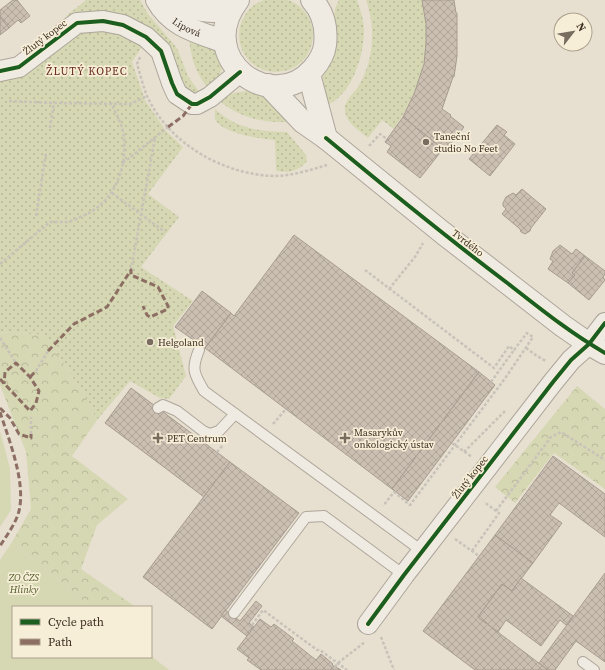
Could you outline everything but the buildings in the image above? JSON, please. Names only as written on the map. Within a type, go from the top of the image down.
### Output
[{"type":"street","name":"Lipová","points":[[157,0],[171,19],[186,28],[225,42]]},
{"type":"street","name":"Lipová","points":[[181,0],[190,7],[206,12],[234,5]]},
{"type":"street","points":[[234,5],[224,27],[225,42],[231,62],[243,75],[259,84],[276,87],[294,83],[309,74],[319,63],[325,49],[327,34],[324,19],[317,2]]},
{"type":"street","name":"Žlutý kopec","points":[[0,71],[19,67],[77,23],[103,21],[123,25],[146,37],[161,51],[172,83],[178,94],[192,104],[197,104],[210,97],[240,72]]},
{"type":"street","points":[[309,74],[326,138]]},
{"type":"street","name":"Tvrdého","points":[[268,85],[303,122],[326,138],[448,238],[597,348]]},
{"type":"street","name":"Žlutý kopec","points":[[371,632],[404,575],[571,360],[597,348],[605,323]]},
{"type":"lane","points":[[199,350],[194,362],[196,377],[204,391],[422,551]]},
{"type":"lane","points":[[158,408],[163,405],[171,407],[203,431],[210,434],[219,431],[235,414]]},
{"type":"lane","points":[[234,614],[306,517],[324,516],[404,575]]},
{"type":"lane","points":[[583,662],[594,670]]},
{"type":"path","points":[[151,42],[145,49],[137,64],[147,96],[168,127],[194,150],[220,164],[241,171],[274,176],[301,173],[328,164]]},
{"type":"path","points":[[9,101],[130,104],[147,96]]},
{"type":"path","points":[[50,128],[54,103]]},
{"type":"path","points":[[0,264],[50,222],[67,222],[85,215],[98,208],[112,193],[119,178],[122,164],[124,137],[119,119],[111,103]]},
{"type":"path","points":[[122,164],[168,127]]},
{"type":"path","points":[[368,147],[380,134],[387,139]]},
{"type":"path","points":[[131,270],[155,138]]},
{"type":"path","points":[[36,216],[46,153]]},
{"type":"path","points":[[112,193],[165,232]]},
{"type":"path","points":[[389,289],[415,257],[426,237]]},
{"type":"path","points":[[365,270],[494,368],[509,346],[514,350]]},
{"type":"path","points":[[384,506],[394,492],[410,505],[533,337],[527,333],[491,382]]},
{"type":"path","points":[[0,338],[16,364]]},
{"type":"path","points":[[526,348],[546,361]]},
{"type":"path","points":[[36,371],[48,351]]},
{"type":"path","points":[[464,452],[506,409]]},
{"type":"path","points":[[31,417],[31,434]]},
{"type":"path","points":[[496,511],[551,437],[561,432],[605,460]]},
{"type":"path","points":[[452,443],[470,456]]},
{"type":"path","points":[[472,551],[499,513],[480,499]]},
{"type":"path","points":[[452,536],[479,556]]},
{"type":"path","points":[[252,625],[263,610],[347,670]]},
{"type":"path","points":[[335,667],[371,632],[394,670]]},
{"type":"green space","points":[[269,-1],[283,-1],[290,1],[302,9],[310,21],[313,35],[310,49],[302,61],[290,69],[283,71],[276,72],[262,69],[250,61],[242,49],[240,42],[239,35],[242,21],[250,9],[262,1]]},
{"type":"green space","points":[[86,0],[140,0],[148,14],[177,48],[188,76],[200,93],[193,93],[182,83],[173,67],[165,44],[70,20],[66,16]]},
{"type":"green space","points":[[339,0],[357,0],[362,15],[364,30],[362,51],[355,74],[349,84],[342,94],[325,106],[322,90],[323,77],[330,62],[335,9]]},
{"type":"green space","points":[[366,0],[422,0],[426,18],[426,39],[423,66],[414,93],[394,129],[382,120],[368,138],[350,123],[346,115],[345,108],[345,104],[358,87],[363,77],[370,55],[372,33]]},
{"type":"green space","points":[[97,30],[119,33],[143,45],[132,62],[145,100],[166,131],[183,147],[148,194],[179,217],[141,267],[193,301],[173,326],[186,376],[169,399],[160,398],[130,381],[97,420],[84,395],[45,335],[0,332],[0,78],[78,32]]},
{"type":"green space","points":[[189,38],[203,42],[211,47],[220,58],[222,67],[221,72],[219,76],[207,87],[199,76],[194,64]]},
{"type":"green space","points":[[248,91],[270,98],[288,122],[270,122],[244,116],[221,102],[230,95]]},
{"type":"green space","points":[[215,109],[231,121],[248,128],[287,132],[306,155],[307,161],[297,170],[285,172],[276,171],[275,140],[244,135],[221,126],[216,121]]},
{"type":"green space","points":[[0,332],[45,335],[84,395],[97,420],[72,456],[128,499],[97,525],[81,569],[133,606],[90,606],[12,542],[31,509],[26,452],[0,385]]},
{"type":"green space","points":[[577,386],[605,409],[605,489],[554,453],[515,503],[495,487]]},
{"type":"green space","points":[[0,431],[10,468],[11,510],[0,527]]},
{"type":"green space","name":"ZO ČZS Hlinky","points":[[12,542],[90,606],[12,606],[12,658],[152,658],[152,657],[169,670],[0,670],[0,560]]},
{"type":"marked path","points":[[168,127],[183,116],[192,104]]},
{"type":"marked path","points":[[48,351],[74,324],[107,307],[131,270],[131,275],[158,287],[168,306],[168,309],[150,317],[147,315],[143,306]]},
{"type":"marked path","points":[[0,379],[30,411],[36,403],[39,391],[30,377],[16,363],[5,372],[4,384]]},
{"type":"marked path","points":[[30,377],[36,371]]},
{"type":"marked path","points":[[0,408],[10,418],[19,434],[31,438],[31,434]]},
{"type":"marked path","points":[[0,412],[16,461],[21,500],[16,520],[0,546]]},
{"type":"cycle path","points":[[0,71],[19,67],[77,23],[103,21],[123,25],[146,37],[161,51],[177,94],[192,104],[197,104],[210,97],[240,72]]},
{"type":"cycle path","points":[[326,138],[438,229],[542,310],[579,337],[605,353]]},
{"type":"cycle path","points":[[368,624],[553,382],[571,360],[589,344],[605,323]]},
{"type":"place","name":"Taneční studio No Feet","points":[[426,142]]},
{"type":"place","name":"Helgoland","points":[[150,342]]},
{"type":"place","name":"PET Centrum","points":[[158,438]]},
{"type":"place","name":"Masarykův onkologický ústav","points":[[345,438]]},
{"type":"district","name":"ŽLUTÝ KOPEC","points":[[87,71]]}]
